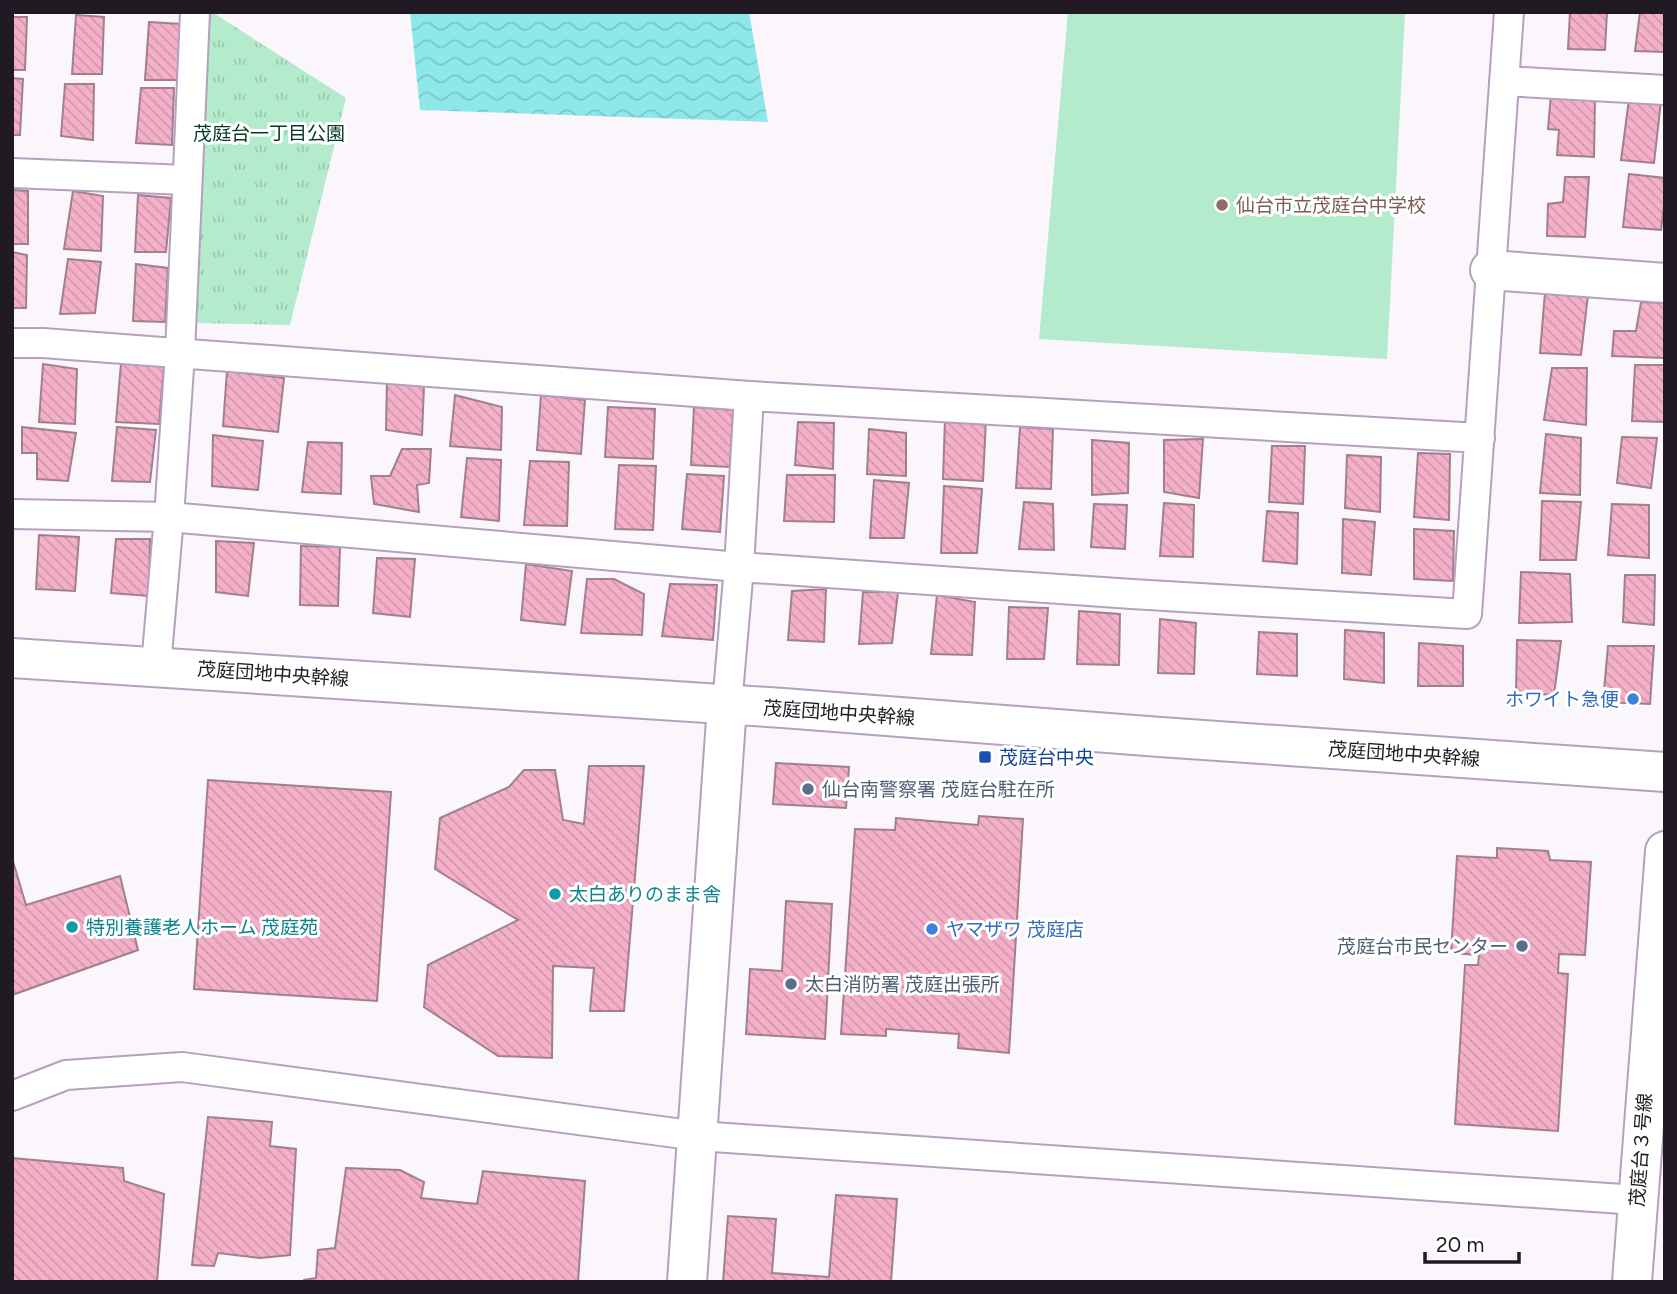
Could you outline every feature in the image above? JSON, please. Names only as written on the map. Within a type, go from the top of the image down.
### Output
[{"type":"street","points":[[156,666],[180,354],[195,12]]},
{"type":"street","points":[[12,514],[169,517],[738,567],[1468,614],[1509,12]]},
{"type":"street","points":[[1504,81],[1665,90]]},
{"type":"street","points":[[12,173],[187,180]]},
{"type":"street","points":[[1490,270],[1665,283]]},
{"type":"street","points":[[12,343],[749,396],[1480,439]]},
{"type":"street","points":[[687,1282],[749,396]]},
{"type":"street","name":"茂庭団地中央幹線","points":[[12,657],[1665,772]]},
{"type":"street","name":"茂庭台３号線","points":[[1632,1282],[1665,851]]},
{"type":"street","points":[[12,1097],[66,1075],[182,1067],[698,1136],[1637,1200]]},
{"type":"green space","name":"茂庭台一丁目公園","points":[[209,12],[346,98],[290,325],[195,323]]},
{"type":"green space","name":"仙台市立茂庭台中学校","points":[[1068,12],[1405,12],[1387,359],[1039,339]]},
{"type":"water","points":[[410,12],[749,12],[768,122],[420,110]]},
{"type":"building","points":[[1570,12],[1607,12],[1605,50],[1568,49]]},
{"type":"building","points":[[1640,12],[1665,12],[1665,52],[1635,51]]},
{"type":"building","points":[[76,15],[104,17],[102,74],[72,74]]},
{"type":"building","points":[[12,17],[27,17],[25,70],[12,70]]},
{"type":"building","points":[[149,22],[181,24],[177,80],[145,80]]},
{"type":"building","points":[[12,78],[23,79],[20,135],[12,135]]},
{"type":"building","points":[[65,84],[94,84],[93,140],[61,136]]},
{"type":"building","points":[[141,88],[174,88],[172,145],[136,143]]},
{"type":"building","points":[[1551,94],[1595,100],[1594,157],[1557,155],[1559,130],[1548,129]]},
{"type":"building","points":[[1629,99],[1661,101],[1654,163],[1621,160]]},
{"type":"building","points":[[1629,174],[1665,178],[1661,230],[1623,227]]},
{"type":"building","points":[[1565,177],[1589,177],[1585,237],[1547,236],[1548,204],[1563,202]]},
{"type":"building","points":[[12,190],[28,191],[28,244],[12,244]]},
{"type":"building","points":[[73,191],[103,196],[101,251],[64,249]]},
{"type":"building","points":[[138,195],[171,198],[166,252],[135,252]]},
{"type":"building","points":[[12,252],[27,255],[26,308],[12,308]]},
{"type":"building","points":[[68,259],[101,262],[95,313],[60,314]]},
{"type":"building","points":[[136,264],[168,268],[165,322],[133,321]]},
{"type":"building","points":[[1545,292],[1588,295],[1581,355],[1540,353]]},
{"type":"building","points":[[1641,302],[1665,303],[1665,358],[1612,356],[1614,331],[1636,331]]},
{"type":"building","points":[[121,363],[164,366],[159,424],[116,422]]},
{"type":"building","points":[[43,364],[77,369],[75,424],[39,422]]},
{"type":"building","points":[[1635,365],[1665,365],[1665,422],[1632,421]]},
{"type":"building","points":[[1552,368],[1587,368],[1586,425],[1544,420]]},
{"type":"building","points":[[227,371],[284,378],[278,432],[223,426]]},
{"type":"building","points":[[387,380],[424,385],[422,435],[386,430]]},
{"type":"building","points":[[455,395],[502,407],[501,450],[450,446]]},
{"type":"building","points":[[541,395],[585,400],[581,454],[537,450]]},
{"type":"building","points":[[608,407],[655,409],[653,459],[605,457]]},
{"type":"building","points":[[694,407],[733,410],[730,467],[691,465]]},
{"type":"building","points":[[945,419],[986,419],[983,481],[943,479]]},
{"type":"building","points":[[798,422],[834,423],[833,469],[795,465]]},
{"type":"building","points":[[22,427],[76,433],[68,481],[37,479],[37,453],[22,453]]},
{"type":"building","points":[[117,427],[156,430],[150,482],[112,481]]},
{"type":"building","points":[[1020,427],[1053,429],[1051,489],[1016,488]]},
{"type":"building","points":[[869,429],[906,433],[906,476],[867,474]]},
{"type":"building","points":[[1546,434],[1581,438],[1580,495],[1540,493]]},
{"type":"building","points":[[213,435],[263,441],[258,490],[212,486]]},
{"type":"building","points":[[1622,437],[1657,438],[1651,488],[1617,483]]},
{"type":"building","points":[[1203,439],[1199,498],[1164,492],[1164,440]]},
{"type":"building","points":[[1092,440],[1129,443],[1128,493],[1092,495]]},
{"type":"building","points":[[308,442],[342,443],[341,494],[302,492]]},
{"type":"building","points":[[1272,446],[1305,446],[1303,504],[1269,502]]},
{"type":"building","points":[[402,449],[431,449],[429,483],[417,485],[419,512],[374,504],[371,476],[390,476]]},
{"type":"building","points":[[1418,453],[1450,454],[1449,520],[1414,517]]},
{"type":"building","points":[[1347,455],[1381,457],[1380,512],[1345,508]]},
{"type":"building","points":[[467,458],[501,460],[499,521],[461,517]]},
{"type":"building","points":[[530,461],[569,462],[567,526],[524,525]]},
{"type":"building","points":[[619,465],[656,466],[653,530],[615,529]]},
{"type":"building","points":[[687,474],[724,476],[720,532],[682,529]]},
{"type":"building","points":[[787,475],[835,475],[834,522],[784,521]]},
{"type":"building","points":[[874,480],[909,483],[904,538],[870,538]]},
{"type":"building","points":[[944,486],[982,489],[977,553],[941,553]]},
{"type":"building","points":[[1542,501],[1581,502],[1576,560],[1540,560]]},
{"type":"building","points":[[1024,502],[1053,504],[1054,550],[1019,549]]},
{"type":"building","points":[[1164,503],[1194,505],[1193,557],[1160,556]]},
{"type":"building","points":[[1094,504],[1127,505],[1125,549],[1091,547]]},
{"type":"building","points":[[1612,504],[1649,505],[1649,558],[1608,555]]},
{"type":"building","points":[[1267,511],[1298,513],[1297,564],[1263,561]]},
{"type":"building","points":[[1343,519],[1375,522],[1371,575],[1342,573]]},
{"type":"building","points":[[1414,529],[1454,531],[1453,581],[1414,579]]},
{"type":"building","points":[[39,535],[79,537],[75,591],[36,589]]},
{"type":"building","points":[[116,539],[150,539],[149,596],[111,593]]},
{"type":"building","points":[[216,541],[254,543],[248,596],[216,592]]},
{"type":"building","points":[[301,546],[340,547],[338,606],[300,605]]},
{"type":"building","points":[[377,558],[415,559],[410,617],[373,613]]},
{"type":"building","points":[[526,564],[572,571],[565,625],[521,620]]},
{"type":"building","points":[[1521,572],[1570,574],[1572,622],[1519,623]]},
{"type":"building","points":[[1625,575],[1655,575],[1654,625],[1623,622]]},
{"type":"building","points":[[587,579],[614,579],[644,594],[642,635],[581,633]]},
{"type":"building","points":[[670,584],[717,585],[713,640],[662,636]]},
{"type":"building","points":[[826,589],[824,642],[788,640],[792,591]]},
{"type":"building","points":[[863,592],[898,592],[892,643],[859,644]]},
{"type":"building","points":[[937,595],[975,602],[972,655],[931,654]]},
{"type":"building","points":[[1009,607],[1048,608],[1044,659],[1007,659]]},
{"type":"building","points":[[1079,611],[1120,614],[1119,665],[1077,664]]},
{"type":"building","points":[[1160,619],[1196,623],[1194,674],[1158,673]]},
{"type":"building","points":[[1345,630],[1384,633],[1384,683],[1344,679]]},
{"type":"building","points":[[1259,632],[1297,634],[1297,676],[1257,674]]},
{"type":"building","points":[[1517,640],[1561,641],[1554,695],[1516,693]]},
{"type":"building","points":[[1419,643],[1463,646],[1463,686],[1418,686]]},
{"type":"building","points":[[1608,646],[1654,646],[1650,704],[1603,702]]},
{"type":"building","points":[[776,763],[849,767],[846,808],[773,804]]},
{"type":"building","name":"太白ありのまま舎","points":[[589,766],[644,766],[624,1011],[590,1011],[594,968],[553,966],[552,1058],[498,1056],[424,1007],[428,965],[518,920],[435,869],[440,818],[509,787],[524,770],[555,770],[563,820],[584,824]]},
{"type":"building","points":[[208,780],[391,792],[377,1001],[194,989]]},
{"type":"building","name":"ヤマザワ 茂庭店","points":[[979,816],[1023,819],[1009,1053],[958,1048],[959,1034],[886,1029],[886,1036],[841,1034],[855,829],[895,830],[896,818],[978,825]]},
{"type":"building","points":[[1497,848],[1548,851],[1550,860],[1591,862],[1585,955],[1559,954],[1558,973],[1568,974],[1558,1131],[1455,1124],[1465,965],[1478,965],[1479,955],[1451,953],[1457,856],[1497,858]]},
{"type":"building","name":"特別養護老人ホーム 茂庭苑","points":[[12,858],[26,905],[120,876],[138,950],[12,995]]},
{"type":"building","points":[[786,901],[832,904],[825,1039],[746,1034],[750,969],[782,971]]},
{"type":"building","points":[[208,1117],[272,1122],[270,1146],[296,1149],[290,1255],[260,1258],[218,1253],[214,1266],[192,1265]]},
{"type":"building","points":[[12,1158],[123,1168],[124,1181],[164,1194],[157,1282],[12,1282]]},
{"type":"building","points":[[346,1168],[400,1170],[424,1182],[421,1198],[477,1204],[483,1171],[585,1181],[578,1282],[303,1282],[316,1278],[318,1250],[335,1248]]},
{"type":"building","points":[[836,1195],[897,1199],[891,1282],[723,1282],[728,1216],[776,1219],[772,1273],[829,1277]]},
{"type":"place","name":"仙台市立茂庭台中学校","points":[[1222,205]]},
{"type":"place","name":"ホワイト急便","points":[[1633,699]]},
{"type":"place","name":"茂庭台中央","points":[[985,757]]},
{"type":"place","name":"仙台南警察署 茂庭台駐在所","points":[[808,789]]},
{"type":"place","name":"太白ありのまま舎","points":[[555,894]]},
{"type":"place","name":"特別養護老人ホーム 茂庭苑","points":[[72,927]]},
{"type":"place","name":"ヤマザワ 茂庭店","points":[[932,929]]},
{"type":"place","name":"茂庭台市民センター","points":[[1522,946]]},
{"type":"place","name":"太白消防署 茂庭出張所","points":[[791,984]]}]
